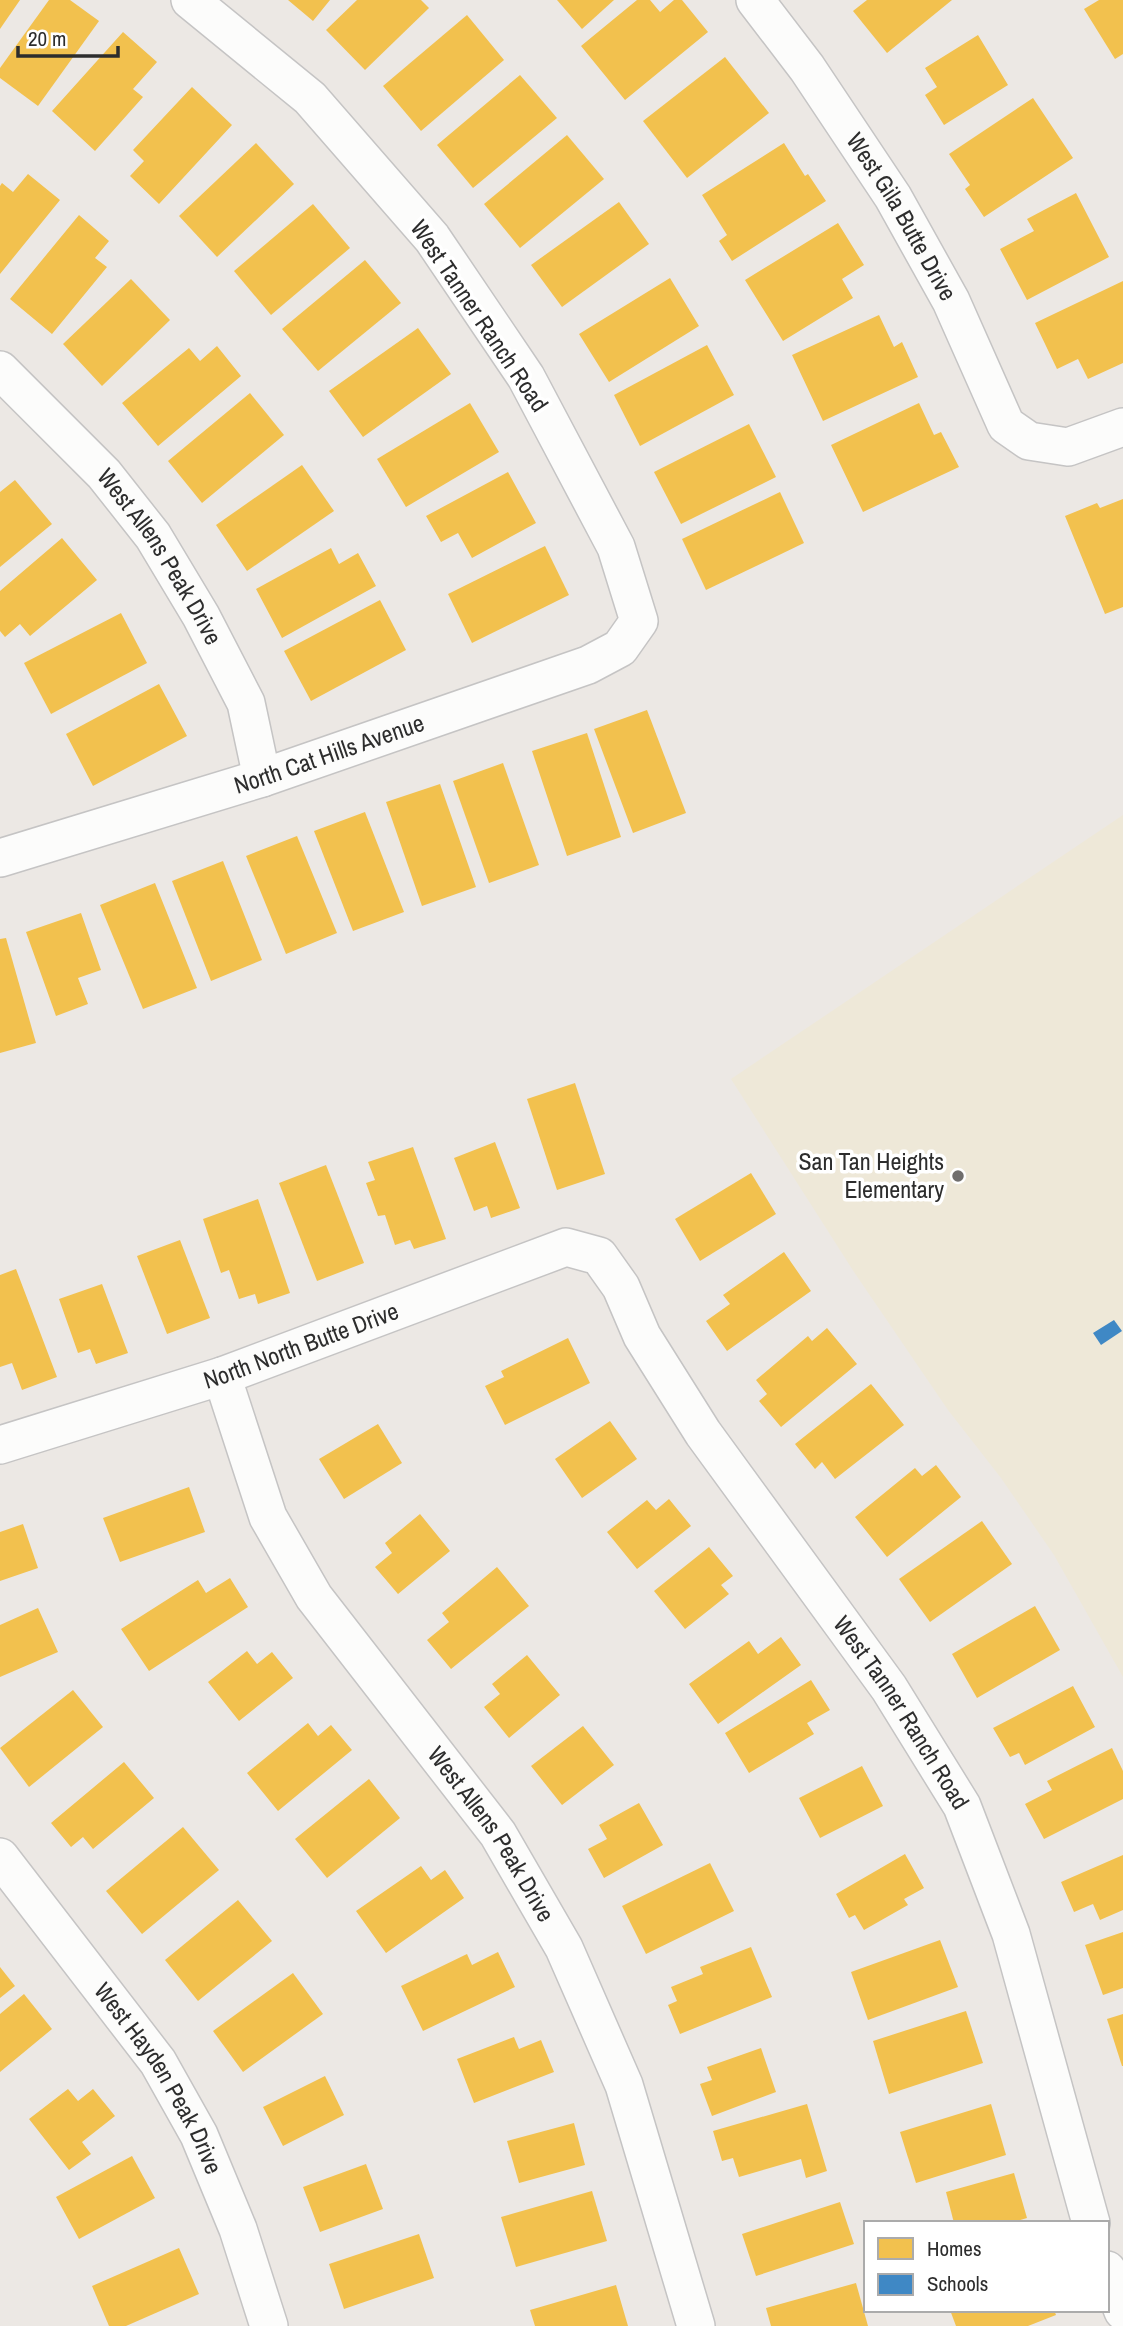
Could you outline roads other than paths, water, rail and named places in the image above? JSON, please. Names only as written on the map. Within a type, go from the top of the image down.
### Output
[{"type":"street","name":"West Tanner Ranch Road","points":[[190,0],[310,98],[432,238],[526,377],[616,547],[639,621]]},
{"type":"street","name":"West Gila Butte Drive","points":[[755,0],[807,68],[893,197],[951,302],[1006,425],[1029,440],[1068,447],[1123,427]]},
{"type":"street","name":"West Allens Peak Drive","points":[[0,370],[104,474],[153,536],[201,616],[246,703],[262,778]]},
{"type":"street","name":"North Cat Hills Avenue","points":[[0,859],[262,778],[588,665],[620,648],[639,621]]},
{"type":"street","name":"North North Butte Drive","points":[[0,1445],[222,1376],[566,1247],[599,1256]]},
{"type":"street","name":"West Tanner Ranch Road","points":[[599,1256],[621,1287],[642,1336],[703,1433],[889,1688],[962,1806],[1011,1934],[1090,2221]]},
{"type":"street","name":"West Allens Peak Drive","points":[[222,1376],[268,1517],[314,1597],[498,1834],[564,1948],[624,2085],[696,2326]]},
{"type":"street","name":"West Hayden Peak Drive","points":[[0,1857],[158,2062],[199,2135],[238,2230],[269,2326]]},
{"type":"street","points":[[1109,2275],[1123,2311]]},
{"type":"place","name":"San Tan Heights Elementary","points":[[958,1176]]}]
